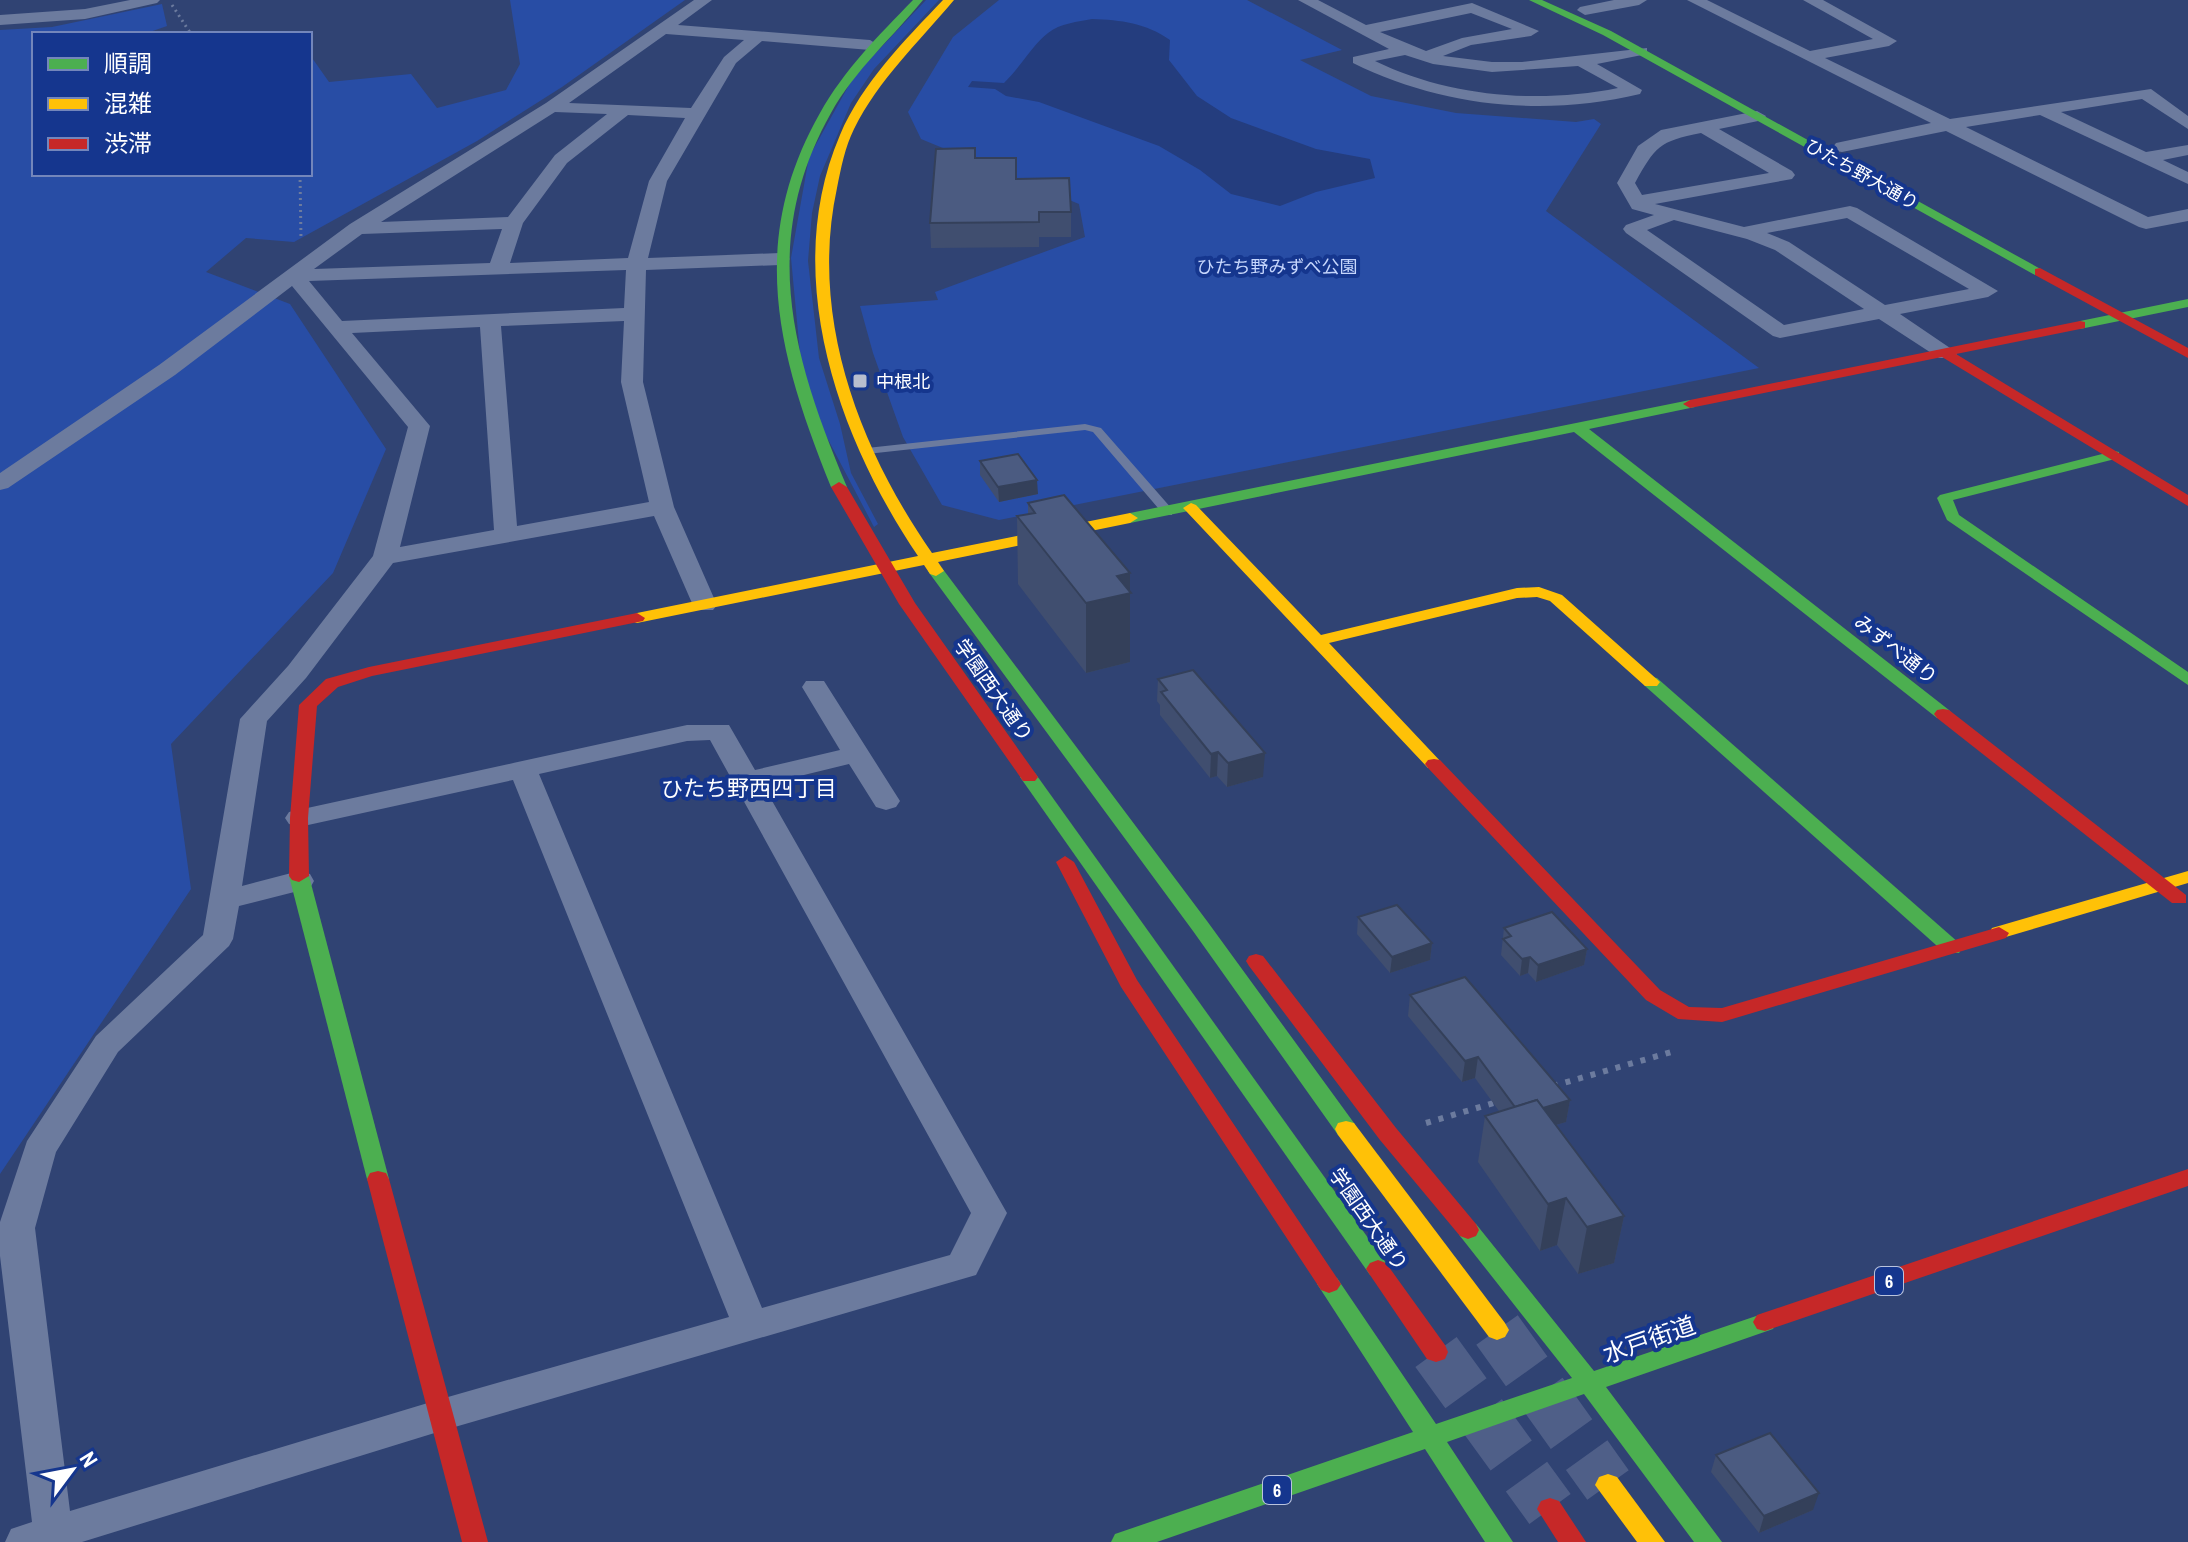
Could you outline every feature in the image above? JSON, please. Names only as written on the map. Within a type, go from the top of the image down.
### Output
[{"type":"main road","name":"学園西大通り","points":[[918,0],[870,45],[831,98],[798,166],[780,259],[787,335],[803,406],[831,477],[912,613],[1436,1352]]},
{"type":"main road","name":"学園西大通り","points":[[949,0],[900,46],[862,100],[833,164],[821,219],[818,258],[826,333],[844,400],[866,451],[906,528],[928,560],[1200,926],[1296,1063],[1497,1330]]},
{"type":"main road","name":"ひたち野大通り","points":[[1534,0],[1641,51],[2188,354]]},
{"type":"main road","name":"ひたち野大通り","points":[[1560,0],[1585,10],[2097,282]]},
{"type":"main road","points":[[2124,296],[2176,324]]},
{"type":"main road","points":[[475,1542],[299,881],[299,818],[308,705],[332,683],[369,672],[1191,508],[2188,303]]},
{"type":"main road","points":[[1946,354],[2188,501]]},
{"type":"main road","name":"みずべ通り","points":[[1577,427],[2188,906]]},
{"type":"main road","points":[[2114,455],[1945,498],[1952,517],[2188,680]]},
{"type":"main road","points":[[1191,508],[1642,984],[1675,1012],[1697,1018],[1722,1015],[2188,877]]},
{"type":"main road","points":[[1317,641],[1517,593],[1539,592],[1556,598],[1952,948]]},
{"type":"main road","points":[[1051,727],[1142,816]]},
{"type":"main road","points":[[1045,801],[1068,872],[1128,982],[1500,1542]]},
{"type":"main road","points":[[1241,941],[1380,1123],[1534,1310],[1709,1542]]},
{"type":"main road","name":"水戸街道","points":[[1124,1542],[2188,1177]]},
{"type":"main road","points":[[1608,1485],[1652,1542]]},
{"type":"main road","points":[[1550,1509],[1573,1542]]},
{"type":"street","points":[[0,20],[85,14],[152,0]]},
{"type":"street","points":[[0,483],[167,370],[357,228],[552,107],[704,0]]},
{"type":"street","points":[[1313,3],[1350,0]]},
{"type":"street","points":[[1585,10],[1633,0]]},
{"type":"street","points":[[1695,0],[2146,223],[2188,215]]},
{"type":"street","points":[[1808,56],[1889,41],[1811,0]]},
{"type":"street","points":[[1313,3],[1406,50],[1486,65],[1538,67],[1641,51]]},
{"type":"street","points":[[1367,30],[1472,8],[1531,31],[1468,41],[1429,56]]},
{"type":"street","points":[[664,29],[870,45]]},
{"type":"street","points":[[704,605],[662,507],[632,382],[636,265],[658,181],[730,60],[758,37]]},
{"type":"street","points":[[1406,50],[1359,60],[1383,73],[1439,89],[1510,99],[1573,101],[1634,90],[1582,62]]},
{"type":"street","points":[[1842,147],[1948,125],[2145,93],[2188,124]]},
{"type":"street","points":[[552,107],[696,113]]},
{"type":"street","points":[[497,270],[514,223],[561,159],[624,110]]},
{"type":"street","points":[[2043,110],[2188,179]]},
{"type":"street","points":[[1757,116],[1667,134],[1644,150],[1626,183],[1639,205],[1745,232],[1782,246],[1946,354]]},
{"type":"street","points":[[1637,201],[1786,175],[1702,126]]},
{"type":"street","points":[[2145,158],[2188,150]]},
{"type":"street","points":[[1673,214],[1633,229],[1780,332],[1988,291],[1850,212],[1745,232]]},
{"type":"street","points":[[357,228],[514,223]]},
{"type":"street","points":[[298,272],[497,270],[780,259]]},
{"type":"street","points":[[298,272],[336,327],[419,426],[385,557],[297,672],[254,719],[218,939],[107,1044],[39,1150],[9,1235],[39,1538],[441,1415],[963,1265],[989,1213],[719,731],[687,733],[299,818]]},
{"type":"street","points":[[336,327],[632,314]]},
{"type":"street","points":[[490,320],[506,535]]},
{"type":"street","points":[[385,557],[662,507]]},
{"type":"street","points":[[815,687],[886,801]]},
{"type":"street","points":[[747,780],[857,754]]},
{"type":"street","points":[[523,769],[751,1326]]},
{"type":"street","points":[[223,900],[299,881]]},
{"type":"lane","points":[[866,451],[1085,427],[1097,430],[1168,512]]},
{"type":"path","points":[[169,0],[190,32]]},
{"type":"path","points":[[298,272],[300,176]]},
{"type":"path","points":[[1544,1089],[1675,1051]]},
{"type":"path","points":[[1413,1126],[1500,1101]]},
{"type":"green space","points":[[510,0],[685,0],[562,87],[477,141],[294,242],[246,238],[206,272],[290,304],[386,449],[333,573],[171,744],[191,889],[0,1174],[0,30],[52,27],[162,4],[167,26],[150,32],[32,32],[32,176],[312,176],[312,58],[329,82],[411,74],[437,108],[506,90],[520,64]]},
{"type":"green space","points":[[926,0],[939,0],[874,69],[851,103],[820,176],[812,213],[808,261],[819,358],[840,424],[851,473],[878,524],[874,527],[821,426],[801,364],[791,258],[809,157],[854,76]]},
{"type":"green space","name":"ひたち野みずべ公園","points":[[999,0],[1247,0],[1342,50],[1300,60],[1371,96],[1456,113],[1576,122],[1594,119],[1601,124],[1546,211],[1759,368],[999,520],[942,505],[903,437],[860,306],[938,300],[935,292],[1085,237],[1079,204],[921,139],[908,112],[953,37]]},
{"type":"shaded area","points":[[1092,19],[1133,24],[1161,34],[1170,40],[1169,60],[1197,96],[1231,118],[1316,149],[1370,159],[1375,178],[1316,192],[1280,206],[1231,194],[1200,170],[1159,146],[1039,102],[1006,96],[995,89],[968,87],[972,81],[1004,83],[1048,33],[1064,25]]},
{"type":"building","points":[[975,148],[975,158],[1016,158],[1016,179],[1069,178],[1071,212],[1039,212],[1039,222],[930,223],[936,149]]},
{"type":"building","points":[[1018,454],[1037,480],[998,487],[980,461]]},
{"type":"building","points":[[1064,495],[1130,573],[1117,576],[1131,593],[1086,603],[1017,516],[1035,513],[1028,503]]},
{"type":"building","points":[[1193,670],[1265,753],[1228,763],[1218,752],[1211,754],[1161,692],[1167,690],[1158,679]]},
{"type":"building","points":[[1397,905],[1432,943],[1392,957],[1358,917]]},
{"type":"building","points":[[1552,912],[1587,949],[1538,965],[1530,957],[1522,959],[1503,939],[1511,936],[1504,928]]},
{"type":"building","points":[[1465,977],[1570,1100],[1543,1108],[1537,1100],[1515,1107],[1478,1057],[1465,1061],[1410,995]]},
{"type":"building","points":[[1537,1100],[1624,1216],[1587,1227],[1566,1198],[1548,1204],[1485,1116]]},
{"type":"building","points":[[1770,1433],[1819,1493],[1764,1516],[1716,1455]]},
{"type":"tunnel","points":[[1497,1330],[1608,1485]]},
{"type":"tunnel","points":[[1436,1352],[1550,1509]]},
{"type":"traffic: fast","points":[[839,487],[810,417],[791,351],[782,288],[785,227],[799,169],[826,112],[865,56],[918,0]]},
{"type":"traffic: fast","points":[[1534,0],[1607,33],[2040,272]]},
{"type":"traffic: fast","points":[[2080,325],[2188,303]]},
{"type":"traffic: fast","points":[[1130,518],[1690,404]]},
{"type":"traffic: fast","points":[[1577,427],[1943,714]]},
{"type":"traffic: fast","points":[[2114,455],[1945,498],[1952,517],[2188,680]]},
{"type":"traffic: fast","points":[[936,571],[1200,926],[1346,1129]]},
{"type":"traffic: fast","points":[[1651,682],[1952,948]]},
{"type":"traffic: fast","points":[[1029,777],[1378,1269]]},
{"type":"traffic: fast","points":[[299,876],[378,1179]]},
{"type":"traffic: fast","points":[[1468,1230],[1534,1310],[1709,1542]]},
{"type":"traffic: fast","points":[[1329,1284],[1500,1542]]},
{"type":"traffic: fast","points":[[1124,1542],[1765,1322]]},
{"type":"traffic: slow","points":[[936,571],[906,527],[856,429],[838,376],[827,323],[822,269],[825,215],[847,132],[881,76],[949,0]]},
{"type":"traffic: slow","points":[[1191,508],[1434,764]]},
{"type":"traffic: slow","points":[[637,618],[1130,518]]},
{"type":"traffic: slow","points":[[1317,641],[1517,593],[1539,592],[1556,598],[1651,682]]},
{"type":"traffic: slow","points":[[1999,933],[2188,877]]},
{"type":"traffic: slow","points":[[1346,1129],[1497,1330]]},
{"type":"traffic: slow","points":[[1608,1485],[1652,1542]]},
{"type":"traffic: jam","points":[[2040,272],[2188,354]]},
{"type":"traffic: jam","points":[[1690,404],[2080,325]]},
{"type":"traffic: jam","points":[[1946,354],[2188,501]]},
{"type":"traffic: jam","points":[[839,487],[907,604],[1029,777]]},
{"type":"traffic: jam","points":[[299,876],[299,818],[308,705],[332,683],[369,672],[637,618]]},
{"type":"traffic: jam","points":[[1943,714],[2179,899]]},
{"type":"traffic: jam","points":[[1434,764],[1653,995],[1685,1014],[1722,1015],[1999,933]]},
{"type":"traffic: jam","points":[[1065,862],[1128,982],[1329,1284]]},
{"type":"traffic: jam","points":[[1256,961],[1388,1134],[1468,1230]]},
{"type":"traffic: jam","points":[[1765,1322],[2188,1177]]},
{"type":"traffic: jam","points":[[378,1179],[475,1542]]},
{"type":"traffic: jam","points":[[1378,1269],[1436,1352]]},
{"type":"traffic: jam","points":[[1550,1509],[1573,1542]]},
{"type":"place","name":"中根北","points":[[860,381]]},
{"type":"district","name":"ひたち野西四丁目","points":[[749,788]]}]
